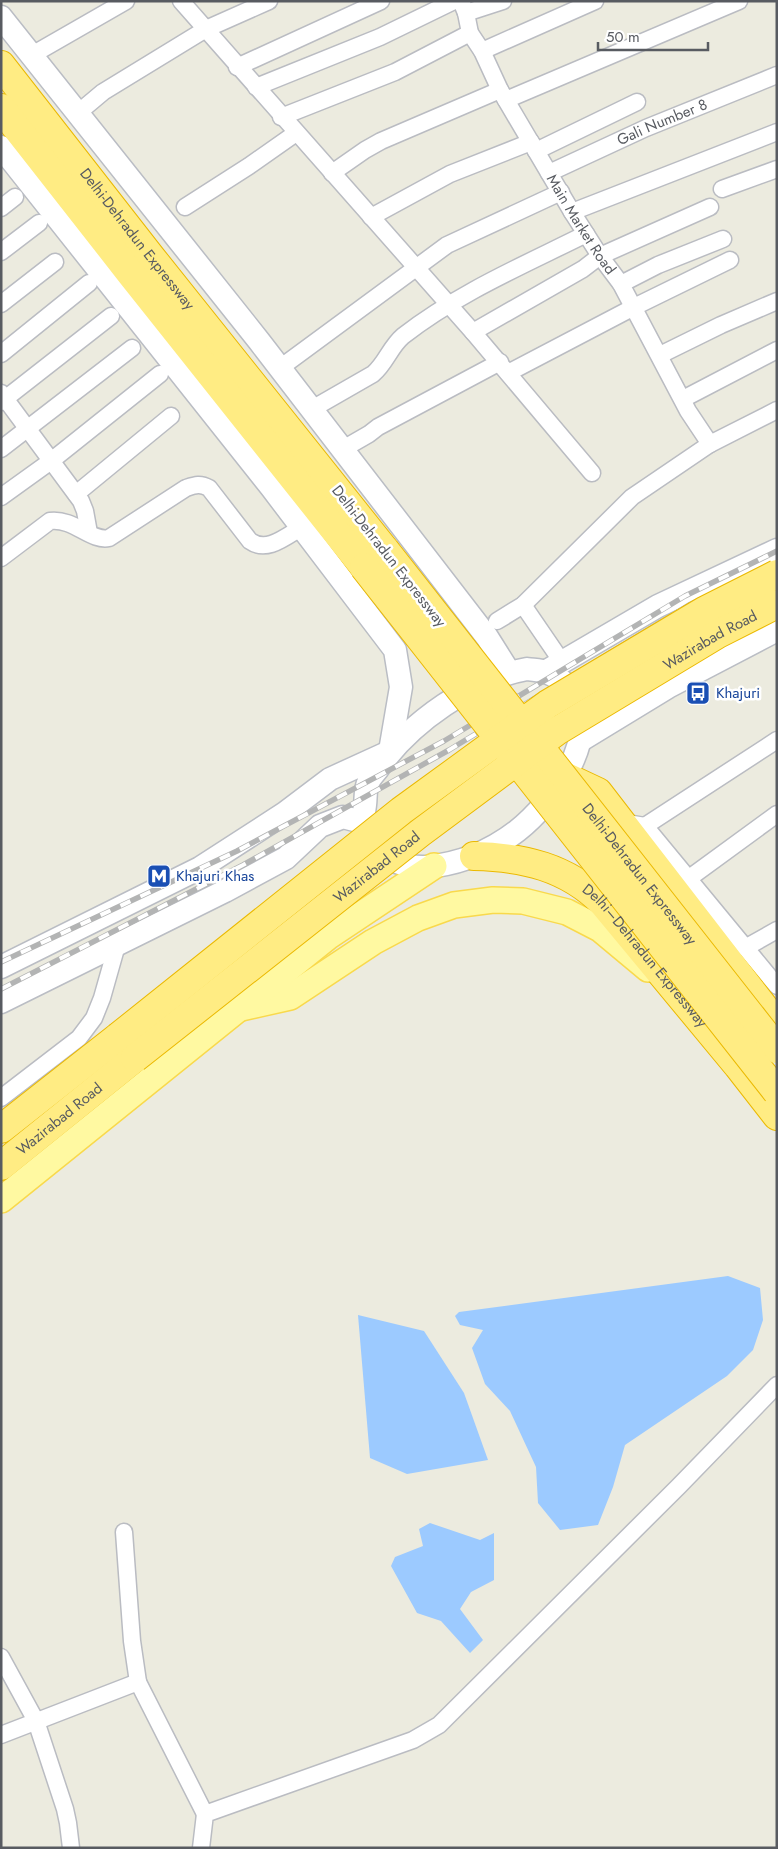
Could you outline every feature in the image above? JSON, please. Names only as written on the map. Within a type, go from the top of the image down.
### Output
[{"type":"highway","name":"Delhi-Dehradun Expressway","points":[[1,65],[777,1049]]},
{"type":"highway","name":"Delhi-Dehradun Expressway","points":[[1,108],[777,1092]]},
{"type":"highway","name":"Wazirabad Road","points":[[1,1129],[401,811],[548,704],[704,611],[777,574]]},
{"type":"highway","name":"Wazirabad Road","points":[[1,1166],[420,832],[558,731],[718,634],[777,604]]},
{"type":"highway","points":[[564,776],[598,792],[633,824],[777,1024]]},
{"type":"highway","name":"Delhi–Dehradun Expressway","points":[[474,856],[501,857],[530,862],[557,872],[588,888],[627,932],[777,1116]]},
{"type":"main road","points":[[1,17],[312,409],[487,637],[509,672]]},
{"type":"main road","points":[[1,147],[294,531],[395,650],[401,686],[390,751]]},
{"type":"main road","points":[[554,667],[558,678],[568,687],[576,699],[581,712],[583,726],[581,740],[564,776],[551,796],[522,826],[496,845],[474,856],[434,866],[418,867],[403,865],[389,858],[372,843],[362,822],[368,783],[390,751],[416,726],[445,705],[476,686],[509,672],[554,667],[667,602],[777,550]]},
{"type":"main road","points":[[667,602],[688,604],[697,610],[706,622],[709,634],[706,659],[689,677]]},
{"type":"main road","name":"Wazirabad Road","points":[[581,740],[668,687],[777,630]]},
{"type":"main road","points":[[1,967],[200,868],[285,813],[330,779],[390,751]]},
{"type":"main road","points":[[1,1002],[286,858],[320,826],[343,817],[362,822]]},
{"type":"main road","points":[[1,1200],[330,936],[434,866]]},
{"type":"main road","points":[[241,1008],[290,997],[373,942],[418,918],[454,905],[493,900],[523,901],[567,912],[600,929],[652,973],[777,1132]]},
{"type":"street","points":[[32,55],[126,1]]},
{"type":"street","points":[[181,1],[281,117],[473,332],[592,473]]},
{"type":"street","points":[[78,113],[103,92],[206,29],[269,1]]},
{"type":"street","points":[[237,67],[381,1]]},
{"type":"street","points":[[256,88],[380,37],[454,1]]},
{"type":"street","points":[[464,7],[503,1]]},
{"type":"street","points":[[482,51],[595,1]]},
{"type":"street","points":[[332,173],[381,141],[503,95],[739,1]]},
{"type":"street","name":"Main Market Road","points":[[464,7],[470,33],[482,51],[503,95],[572,212],[600,256],[621,284],[683,399],[710,444]]},
{"type":"street","points":[[281,117],[395,72],[470,33]]},
{"type":"street","name":"Gali Number 8","points":[[549,173],[646,128],[777,75]]},
{"type":"street","points":[[371,217],[445,176],[533,147],[637,102]]},
{"type":"street","points":[[572,212],[777,132]]},
{"type":"street","points":[[185,207],[242,171],[296,133]]},
{"type":"street","points":[[722,189],[777,169]]},
{"type":"street","points":[[280,368],[457,239],[561,192]]},
{"type":"street","points":[[1,208],[15,197]]},
{"type":"street","points":[[473,332],[583,269],[600,256],[710,207]]},
{"type":"street","points":[[1,252],[39,223]]},
{"type":"street","points":[[312,409],[373,374],[380,368],[396,343],[448,305],[497,278],[586,234]]},
{"type":"street","points":[[621,284],[658,265],[724,239]]},
{"type":"street","points":[[342,449],[378,427],[730,260]]},
{"type":"street","points":[[1,304],[55,262]]},
{"type":"street","points":[[1,354],[89,283]]},
{"type":"street","points":[[660,356],[721,325],[777,301]]},
{"type":"street","points":[[89,533],[85,510],[76,494],[3,398],[111,316]]},
{"type":"street","points":[[1,449],[132,348]]},
{"type":"street","points":[[683,399],[777,350]]},
{"type":"street","points":[[1,497],[51,461],[160,374]]},
{"type":"street","points":[[497,622],[523,605],[632,496],[710,444],[777,410]]},
{"type":"street","points":[[76,494],[171,416]]},
{"type":"street","points":[[1,558],[50,520],[70,522],[102,540],[109,538],[186,488],[203,484],[209,488],[250,540],[262,546],[268,545],[294,531]]},
{"type":"street","points":[[523,605],[554,667]]},
{"type":"street","points":[[776,985],[688,879],[633,824],[777,740]]},
{"type":"street","points":[[688,879],[777,814]]},
{"type":"street","points":[[745,948],[777,930]]},
{"type":"street","points":[[1,1098],[78,1038],[94,1018],[102,998],[117,945]]},
{"type":"street","points":[[206,1814],[413,1740],[439,1725],[679,1486],[777,1385]]},
{"type":"street","points":[[124,1532],[131,1632],[138,1682],[206,1814],[201,1848]]},
{"type":"street","points":[[1,1657],[36,1721],[65,1809],[71,1848]]},
{"type":"street","points":[[1,1734],[138,1682]]},
{"type":"water","points":[[728,1276],[760,1288],[763,1320],[753,1350],[727,1376],[625,1445],[613,1487],[598,1525],[560,1530],[538,1503],[536,1467],[510,1411],[485,1384],[472,1348],[483,1330],[460,1325],[455,1316],[459,1312]]},
{"type":"water","points":[[358,1315],[424,1331],[464,1393],[488,1460],[407,1474],[370,1458]]},
{"type":"water","points":[[430,1523],[480,1540],[494,1533],[494,1580],[471,1592],[460,1609],[483,1640],[470,1653],[441,1621],[417,1613],[391,1566],[395,1557],[423,1546],[419,1529]]},
{"type":"railway","points":[[1,962],[237,851],[444,741],[685,596],[777,551]]},
{"type":"railway","points":[[1,989],[243,865],[449,750],[689,605],[777,563]]},
{"type":"place","name":"Khajuri","points":[[698,693]]},
{"type":"place","name":"Khajuri Khas","points":[[159,876]]}]
